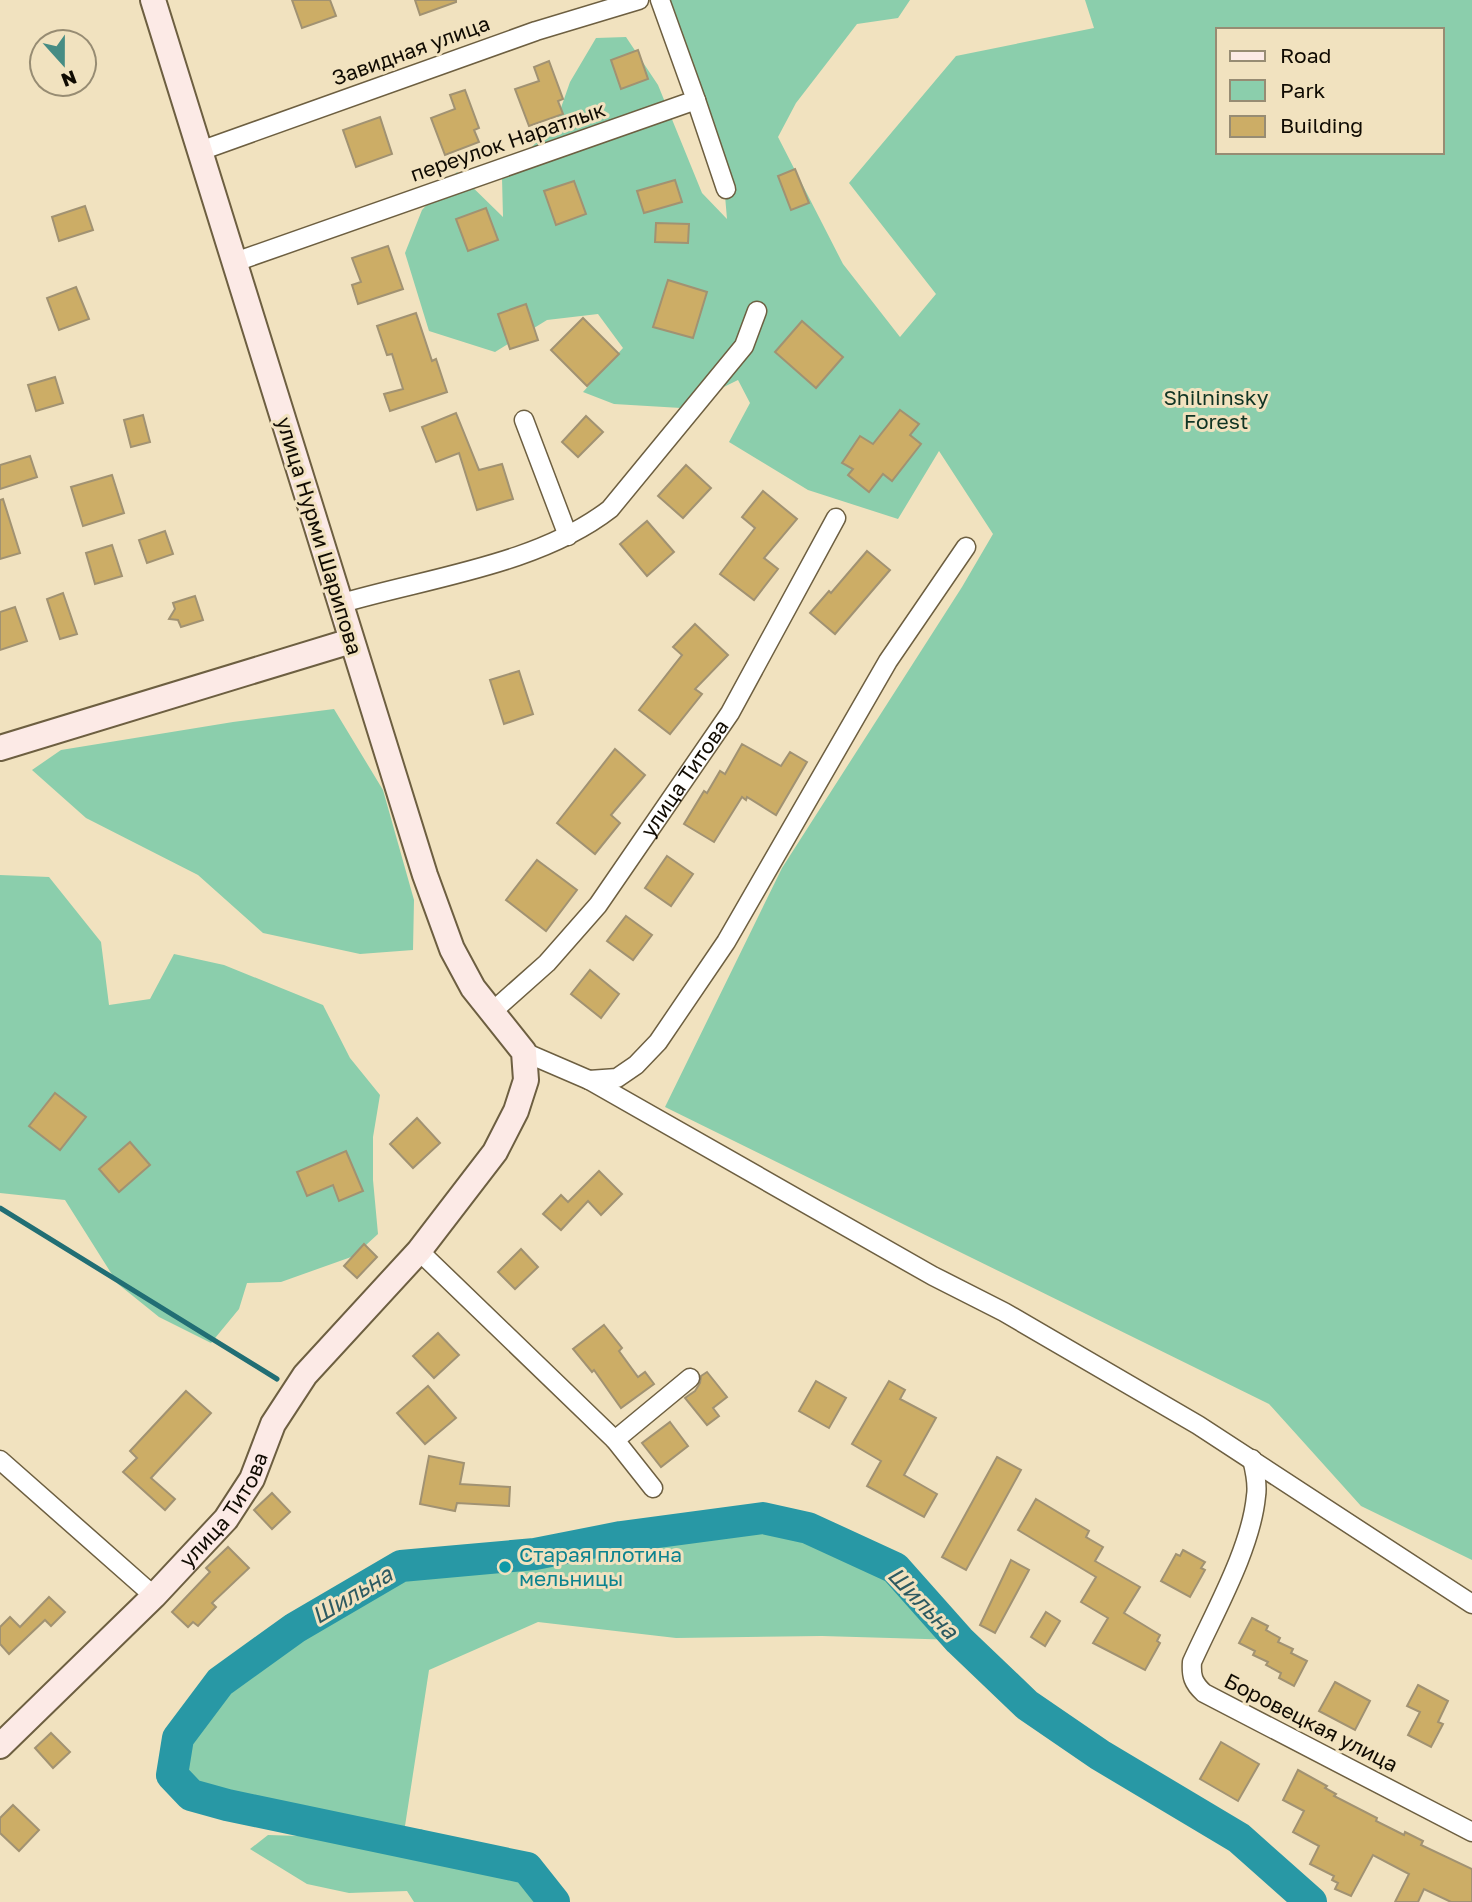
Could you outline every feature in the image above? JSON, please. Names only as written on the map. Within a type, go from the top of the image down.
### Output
[{"type":"street","name":"улица Нурми Шарипова","points":[[153,0],[425,875],[452,949],[473,988],[524,1052]]},
{"type":"street","name":"Завидная улица","points":[[200,151],[536,31],[639,0]]},
{"type":"street","points":[[660,0],[726,189]]},
{"type":"street","name":"переулок Наратлык","points":[[235,262],[696,100]]},
{"type":"street","points":[[339,604],[509,558],[588,526],[610,509],[744,346],[757,311]]},
{"type":"street","points":[[524,421],[568,536]]},
{"type":"street","name":"улица Титова","points":[[492,1011],[547,963],[606,894],[730,713],[836,518]]},
{"type":"street","points":[[589,1080],[617,1078],[636,1065],[659,1042],[726,942],[888,662],[966,547]]},
{"type":"street","points":[[0,748],[351,641]]},
{"type":"street","points":[[524,1052],[589,1080],[1198,1424],[1472,1604]]},
{"type":"street","name":"улица Титова","points":[[0,1746],[154,1596],[226,1518],[252,1479],[273,1424],[305,1375],[419,1251],[495,1152],[516,1111],[526,1080],[524,1052]]},
{"type":"street","points":[[419,1251],[615,1440],[653,1488]]},
{"type":"street","points":[[615,1440],[690,1378]]},
{"type":"street","name":"Боровецкая улица","points":[[1252,1459],[1256,1496],[1251,1521],[1243,1549],[1192,1662],[1191,1675],[1196,1685],[1204,1693],[1472,1832]]},
{"type":"street","points":[[0,1460],[154,1596]]},
{"type":"green space","name":"Shilninsky Forest","points":[[660,0],[910,0],[898,18],[857,24],[796,103],[778,137],[843,264],[900,337],[936,294],[849,183],[956,56],[1094,28],[1085,0],[1472,0],[1472,1560],[1361,1506],[1269,1404],[665,1107],[782,868],[993,534],[939,451],[898,519],[808,490],[729,442],[750,403],[738,380],[681,408],[614,404],[583,392],[623,348],[598,314],[547,320],[495,352],[429,331],[405,253],[422,210],[457,172],[503,217],[502,178],[556,122],[570,82],[596,38],[626,37],[658,85],[702,193],[727,219],[724,184]]},
{"type":"green space","points":[[334,709],[383,790],[414,900],[413,950],[360,954],[263,933],[198,875],[86,818],[32,770],[61,750],[233,722]]},
{"type":"green space","points":[[0,875],[49,877],[101,942],[109,1005],[150,999],[174,954],[224,965],[323,1005],[350,1058],[380,1095],[373,1137],[373,1180],[378,1234],[354,1256],[281,1282],[247,1283],[239,1309],[211,1343],[159,1317],[118,1284],[65,1200],[0,1193]]},
{"type":"green space","points":[[763,1518],[808,1528],[895,1568],[959,1640],[822,1636],[676,1638],[538,1622],[429,1670],[403,1839],[421,1829],[550,1895],[555,1902],[414,1902],[407,1891],[349,1893],[307,1884],[250,1849],[268,1835],[397,1839],[227,1805],[191,1795],[172,1775],[178,1738],[220,1682],[295,1628],[401,1566],[535,1554],[621,1537]]},
{"type":"building","points":[[292,0],[330,0],[336,16],[302,28]]},
{"type":"building","points":[[415,0],[456,0],[456,2],[420,15]]},
{"type":"building","points":[[638,50],[648,79],[621,89],[611,60]]},
{"type":"building","points":[[549,61],[563,99],[558,101],[563,114],[529,126],[515,89],[539,81],[534,67]]},
{"type":"building","points":[[465,90],[479,128],[474,130],[479,142],[445,155],[431,118],[455,109],[450,95]]},
{"type":"building","points":[[380,117],[392,154],[356,167],[343,130]]},
{"type":"building","points":[[795,169],[809,203],[791,210],[778,176]]},
{"type":"building","points":[[675,180],[682,202],[644,213],[637,191]]},
{"type":"building","points":[[574,181],[586,214],[556,225],[544,191]]},
{"type":"building","points":[[85,206],[93,230],[59,241],[52,217]]},
{"type":"building","points":[[486,208],[498,240],[468,251],[456,219]]},
{"type":"building","points":[[656,223],[689,224],[688,243],[655,242]]},
{"type":"building","points":[[388,246],[403,289],[358,304],[352,285],[361,282],[352,258]]},
{"type":"building","points":[[668,280],[707,292],[693,338],[653,327]]},
{"type":"building","points":[[76,287],[89,319],[59,330],[47,298]]},
{"type":"building","points":[[526,304],[538,340],[510,349],[498,314]]},
{"type":"building","points":[[416,313],[432,361],[436,359],[447,392],[390,411],[384,394],[403,389],[392,354],[387,355],[377,326]]},
{"type":"building","points":[[583,318],[619,354],[587,386],[551,350]]},
{"type":"building","points":[[802,321],[843,357],[816,388],[775,352]]},
{"type":"building","points":[[55,377],[63,403],[36,411],[28,385]]},
{"type":"building","points":[[900,410],[919,424],[910,435],[921,444],[892,481],[883,474],[869,492],[848,475],[853,469],[842,463],[860,436],[873,444]]},
{"type":"building","points":[[456,413],[479,470],[502,464],[513,499],[477,510],[459,453],[436,462],[422,427]]},
{"type":"building","points":[[143,415],[150,442],[131,447],[124,420]]},
{"type":"building","points":[[586,416],[603,432],[578,457],[562,442]]},
{"type":"building","points":[[30,456],[37,477],[0,489],[0,465]]},
{"type":"building","points":[[686,465],[711,488],[683,518],[658,496]]},
{"type":"building","points":[[112,475],[124,513],[83,526],[71,487]]},
{"type":"building","points":[[763,491],[797,519],[764,558],[778,569],[754,600],[720,574],[755,528],[742,517]]},
{"type":"building","points":[[3,499],[20,553],[0,559],[0,500]]},
{"type":"building","points":[[647,521],[674,552],[647,576],[620,544]]},
{"type":"building","points":[[165,531],[173,554],[147,563],[139,540]]},
{"type":"building","points":[[112,545],[122,576],[95,584],[86,553]]},
{"type":"building","points":[[867,551],[890,570],[835,634],[810,613]]},
{"type":"building","points":[[63,593],[77,634],[60,639],[47,599]]},
{"type":"building","points":[[195,596],[203,620],[181,627],[178,620],[169,619],[175,609],[173,603]]},
{"type":"building","points":[[15,607],[27,641],[0,650],[0,612]]},
{"type":"building","points":[[695,624],[728,655],[695,689],[702,694],[670,734],[639,710],[682,655],[673,647]]},
{"type":"building","points":[[519,671],[533,714],[504,724],[490,680]]},
{"type":"building","points":[[742,744],[781,766],[790,752],[807,762],[776,815],[747,797],[746,800],[742,797],[714,842],[684,824],[720,771],[725,774]]},
{"type":"building","points":[[615,749],[645,775],[611,815],[620,823],[595,854],[557,823]]},
{"type":"building","points":[[667,856],[693,874],[671,906],[645,888]]},
{"type":"building","points":[[537,860],[577,890],[546,931],[506,900]]},
{"type":"building","points":[[626,916],[652,935],[633,960],[607,941]]},
{"type":"building","points":[[590,970],[619,994],[601,1018],[571,994]]},
{"type":"building","points":[[55,1093],[86,1117],[60,1150],[29,1126]]},
{"type":"building","points":[[417,1118],[440,1143],[413,1168],[390,1144]]},
{"type":"building","points":[[130,1142],[150,1165],[119,1192],[99,1169]]},
{"type":"building","points":[[346,1151],[363,1191],[339,1201],[333,1185],[307,1196],[297,1172]]},
{"type":"building","points":[[599,1171],[622,1194],[601,1215],[588,1201],[561,1230],[543,1214],[561,1195],[568,1202]]},
{"type":"building","points":[[364,1244],[377,1257],[357,1278],[344,1266]]},
{"type":"building","points":[[521,1249],[538,1267],[515,1289],[498,1272]]},
{"type":"building","points":[[604,1325],[622,1348],[619,1351],[638,1377],[645,1372],[654,1384],[621,1408],[594,1370],[592,1372],[573,1349]]},
{"type":"building","points":[[438,1333],[459,1355],[434,1378],[413,1356]]},
{"type":"building","points":[[707,1372],[727,1397],[713,1408],[719,1416],[707,1425],[685,1398],[695,1391],[701,1376]]},
{"type":"building","points":[[816,1381],[846,1398],[829,1428],[799,1411]]},
{"type":"building","points":[[889,1381],[905,1390],[900,1399],[936,1418],[904,1475],[937,1494],[924,1517],[867,1486],[881,1461],[852,1444]]},
{"type":"building","points":[[428,1386],[456,1418],[425,1444],[397,1413]]},
{"type":"building","points":[[186,1391],[211,1413],[151,1478],[175,1499],[165,1510],[123,1472],[137,1458],[130,1451]]},
{"type":"building","points":[[670,1422],[688,1446],[661,1467],[642,1443]]},
{"type":"building","points":[[429,1456],[464,1463],[460,1484],[510,1487],[509,1506],[457,1503],[455,1511],[420,1504]]},
{"type":"building","points":[[997,1457],[1021,1470],[966,1570],[942,1557]]},
{"type":"building","points":[[272,1493],[290,1512],[272,1529],[254,1510]]},
{"type":"building","points":[[1036,1499],[1089,1531],[1086,1537],[1103,1547],[1095,1561],[1140,1587],[1124,1613],[1160,1635],[1157,1641],[1160,1643],[1145,1670],[1093,1643],[1108,1618],[1081,1602],[1096,1577],[1018,1530]]},
{"type":"building","points":[[228,1547],[249,1568],[212,1603],[216,1607],[198,1626],[193,1622],[188,1627],[172,1612],[210,1572],[206,1568]]},
{"type":"building","points":[[1183,1550],[1205,1562],[1201,1568],[1205,1570],[1190,1597],[1161,1581],[1176,1554],[1180,1556]]},
{"type":"building","points":[[1011,1560],[1029,1570],[995,1633],[980,1625]]},
{"type":"building","points":[[49,1597],[65,1612],[51,1626],[45,1620],[9,1654],[0,1644],[0,1627],[10,1617],[20,1627]]},
{"type":"building","points":[[1046,1612],[1060,1621],[1045,1646],[1031,1637]]},
{"type":"building","points":[[1252,1618],[1268,1626],[1266,1630],[1280,1638],[1278,1642],[1293,1649],[1291,1653],[1307,1661],[1294,1686],[1279,1678],[1281,1673],[1266,1665],[1268,1662],[1253,1655],[1255,1651],[1239,1643]]},
{"type":"building","points":[[1335,1682],[1370,1701],[1355,1730],[1319,1711]]},
{"type":"building","points":[[1418,1685],[1448,1701],[1438,1722],[1443,1724],[1431,1747],[1408,1735],[1420,1712],[1407,1706]]},
{"type":"building","points":[[51,1733],[70,1752],[53,1768],[35,1748]]},
{"type":"building","points":[[1221,1742],[1259,1764],[1238,1801],[1200,1779]]},
{"type":"building","points":[[1298,1770],[1327,1786],[1325,1788],[1336,1794],[1334,1796],[1377,1818],[1376,1821],[1423,1841],[1421,1845],[1472,1869],[1472,1902],[1451,1902],[1424,1889],[1418,1902],[1395,1902],[1409,1874],[1373,1855],[1351,1896],[1335,1889],[1338,1883],[1332,1880],[1334,1876],[1310,1864],[1319,1846],[1293,1832],[1304,1811],[1283,1800]]},
{"type":"building","points":[[13,1805],[39,1830],[19,1851],[0,1833],[0,1818]]},
{"type":"waterway","points":[[0,1208],[277,1379]]},
{"type":"waterway","name":"Шильна","points":[[554,1902],[527,1868],[227,1805],[191,1795],[172,1775],[178,1738],[220,1682],[295,1628],[401,1566],[535,1554],[621,1537],[763,1518],[808,1528],[895,1568],[959,1640],[1027,1705],[1100,1755],[1239,1838],[1311,1902]]},
{"type":"place","name":"Старая плотина мельницы","points":[[505,1567]]}]
